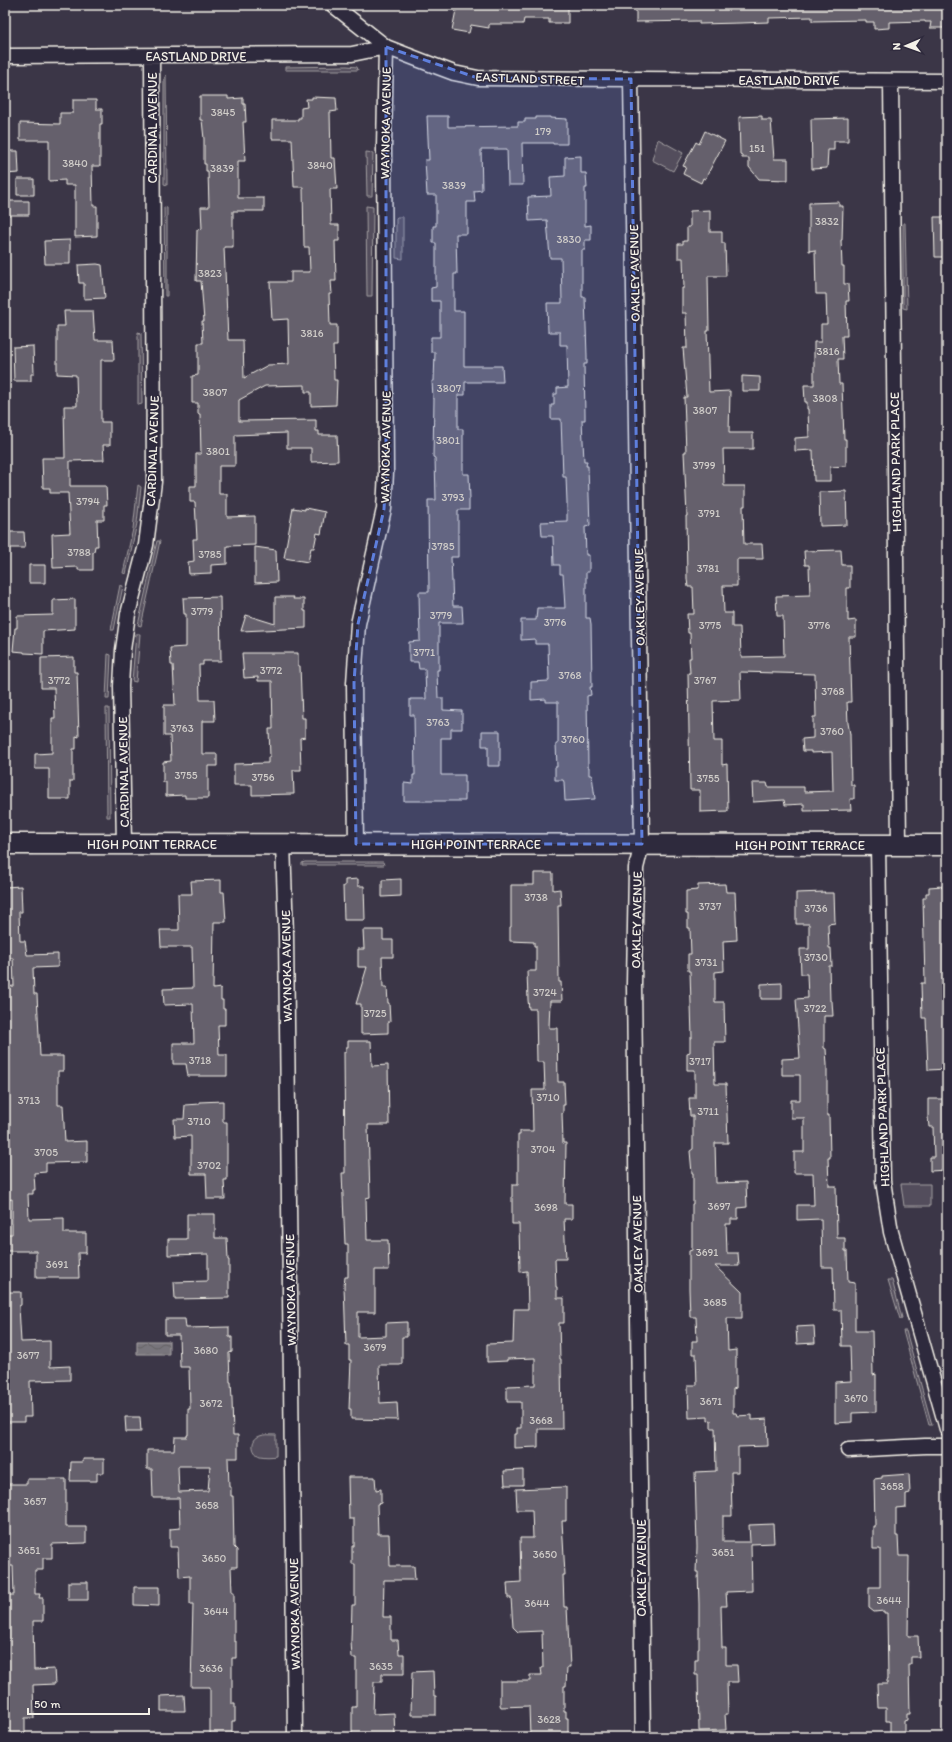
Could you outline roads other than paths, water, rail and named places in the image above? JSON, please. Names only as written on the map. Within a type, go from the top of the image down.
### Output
[{"type":"street","points":[[333,5],[386,47]]},
{"type":"street","name":"EASTLAND DRIVE","points":[[5,56],[352,54],[386,47]]},
{"type":"street","name":"EASTLAND STREET","points":[[386,47],[436,66],[478,78],[631,80]]},
{"type":"street","name":"WAYNOKA AVENUE","points":[[356,844],[354,683],[358,624],[384,509],[386,472],[384,155],[386,47]]},
{"type":"street","name":"CARDINAL AVENUE","points":[[124,844],[122,703],[123,650],[128,614],[146,544],[154,482],[152,56]]},
{"type":"street","name":"EASTLAND DRIVE","points":[[631,80],[947,81]]},
{"type":"street","name":"OAKLEY AVENUE","points":[[631,80],[642,844],[636,868],[634,984],[642,1737]]},
{"type":"street","name":"HIGHLAND PARK PLACE","points":[[891,81],[899,844]]},
{"type":"street","name":"WAYNOKA AVENUE","points":[[282,843],[286,935],[296,1737]]},
{"type":"street","name":"HIGH POINT TERRACE","points":[[5,844],[282,843],[782,846],[899,844],[947,845]]},
{"type":"street","name":"HIGHLAND PARK PLACE","points":[[878,845],[883,1181],[893,1238],[947,1429]]},
{"type":"street","points":[[848,1450],[947,1446]]},
{"type":"water","points":[[137,1341],[169,1341],[169,1354],[137,1354]]}]
